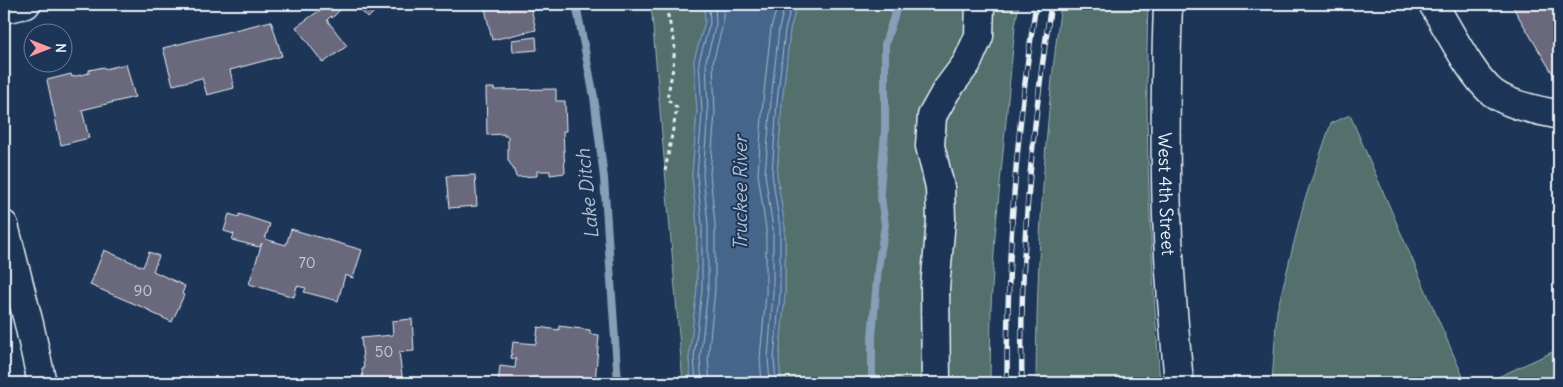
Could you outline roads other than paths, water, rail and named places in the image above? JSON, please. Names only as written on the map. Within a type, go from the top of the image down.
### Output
[{"type":"main road","points":[[4,9],[26,4]]},
{"type":"main road","points":[[936,383],[935,288],[941,220],[940,187],[930,146],[932,116],[946,91],[967,63],[979,36],[980,4]]},
{"type":"main road","name":"West 4th Street","points":[[1168,4],[1166,180],[1170,288],[1178,383]]},
{"type":"main road","points":[[1433,4],[1482,84],[1495,94],[1514,103],[1559,115]]},
{"type":"main road","points":[[4,225],[30,324],[42,383]]},
{"type":"water","name":"Truckee River","points":[[704,4],[797,4],[790,30],[782,102],[777,175],[785,228],[785,295],[779,359],[781,383],[691,383],[689,359],[697,289],[697,225],[692,175],[697,113],[694,60],[705,22]]},
{"type":"waterway","name":"Lake Ditch","points":[[576,4],[594,97],[604,178],[618,383]]},
{"type":"waterway","points":[[872,383],[872,337],[878,268],[885,225],[880,190],[885,132],[885,44],[898,4]]},
{"type":"railway","points":[[1007,383],[1007,335],[1014,193],[1023,99],[1036,4]]},
{"type":"railway","points":[[1022,383],[1023,288],[1028,193],[1038,98],[1051,4]]}]
